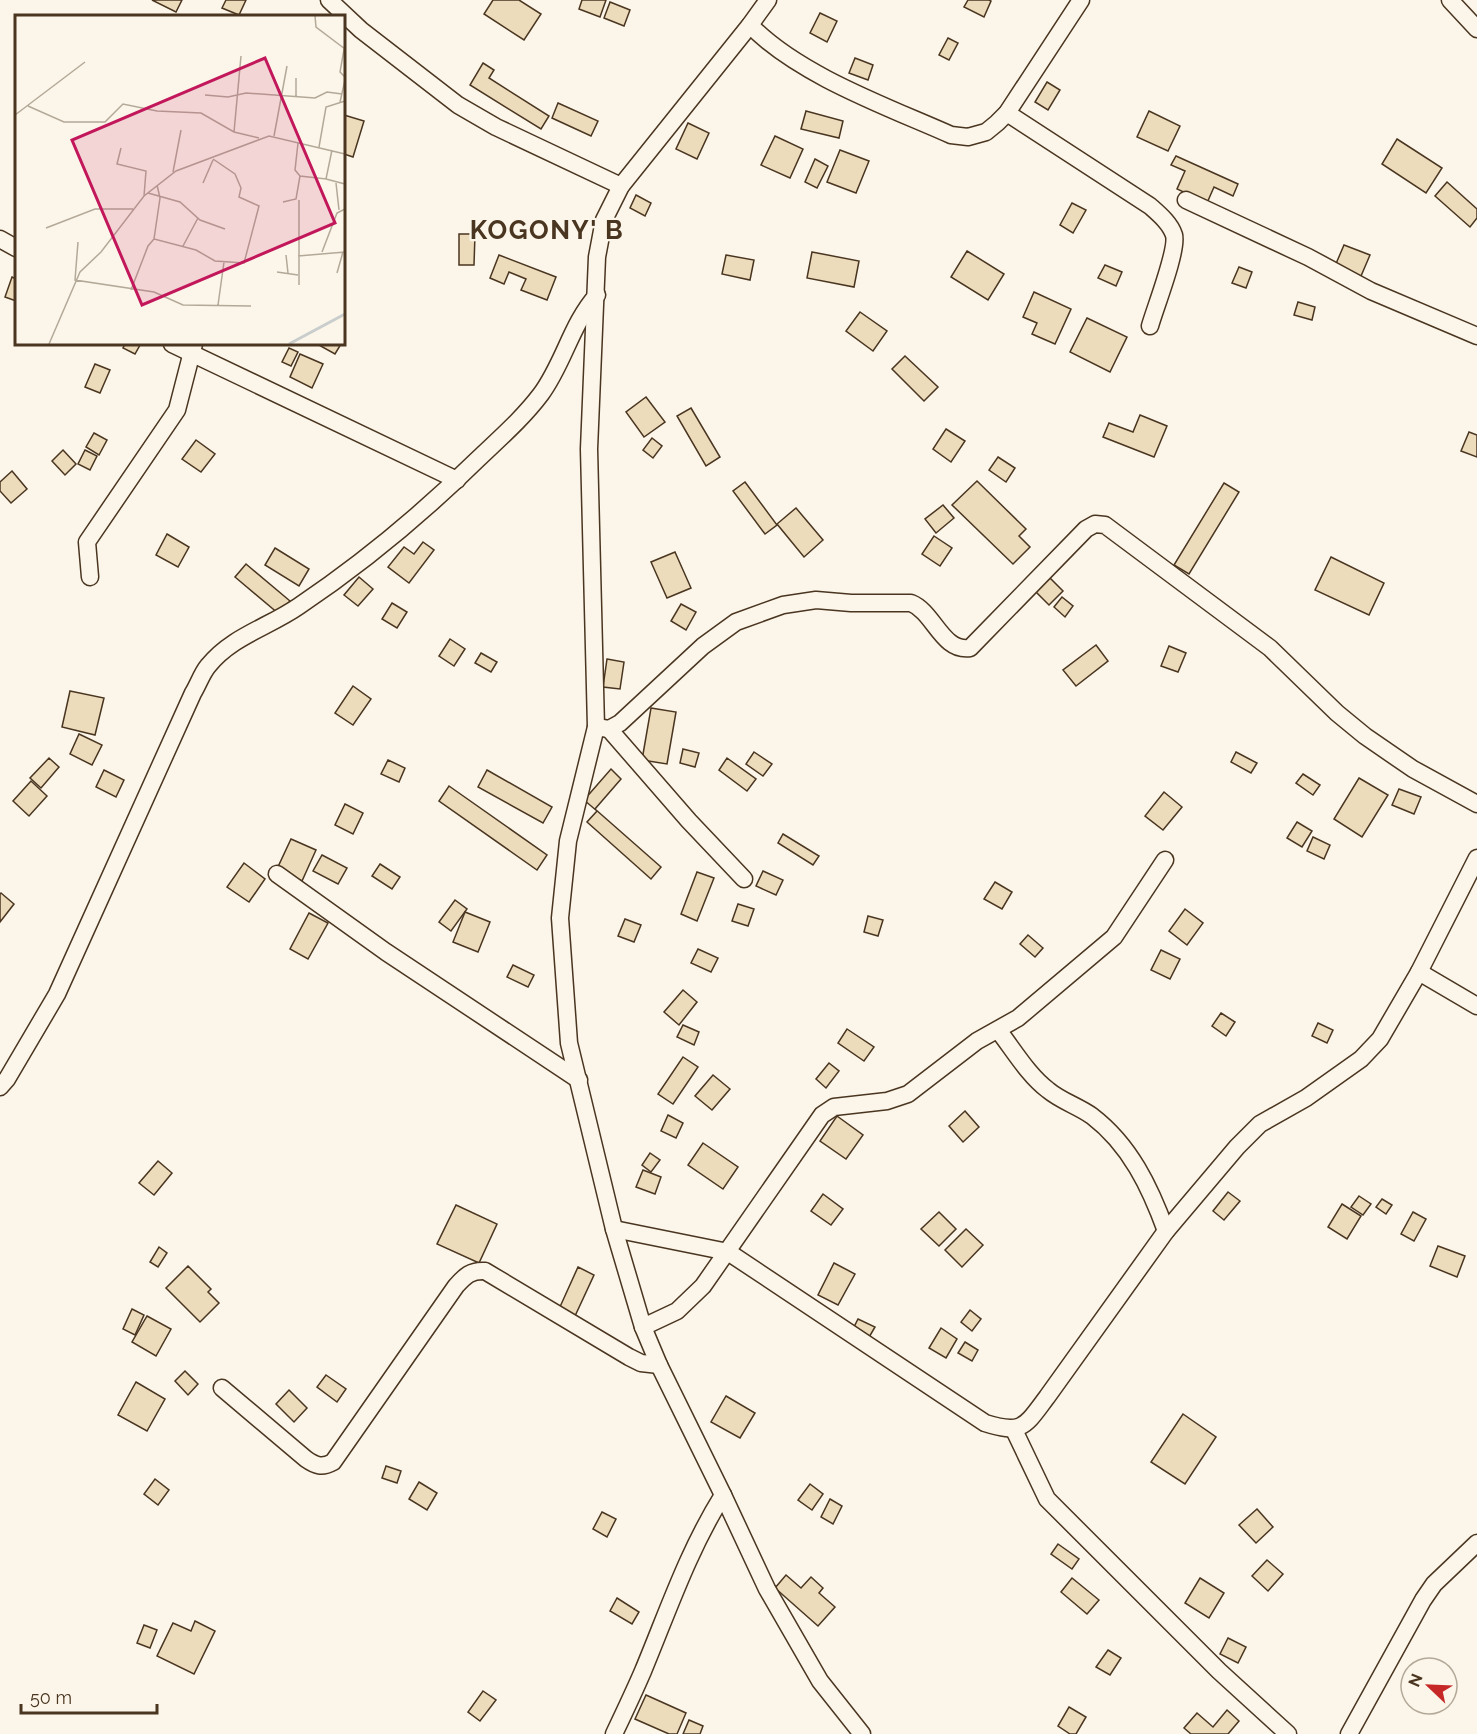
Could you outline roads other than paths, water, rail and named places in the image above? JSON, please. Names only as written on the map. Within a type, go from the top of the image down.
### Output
[{"type":"street","points":[[329,0],[346,10],[361,30],[458,105],[496,128],[621,186]]},
{"type":"street","points":[[768,0],[621,186],[604,220],[597,257],[589,449],[602,728],[568,841],[560,918],[569,1044],[614,1229],[643,1327],[658,1365],[767,1589],[820,1681],[862,1734]]},
{"type":"street","points":[[750,25],[767,42],[782,52],[844,87],[951,135],[968,137],[986,132],[1007,113],[1081,0]]},
{"type":"street","points":[[1450,0],[1477,28]]},
{"type":"street","points":[[1007,113],[1150,206],[1167,222],[1174,236],[1173,252],[1150,326]]},
{"type":"street","points":[[1186,200],[1308,257],[1371,291],[1477,336]]},
{"type":"street","points":[[0,239],[15,247]]},
{"type":"street","points":[[0,1087],[57,994],[207,666],[226,648],[248,633],[298,607],[379,547],[457,480],[524,415],[543,392],[559,365],[584,309],[597,295]]},
{"type":"street","points":[[178,345],[194,348],[457,480]]},
{"type":"street","points":[[90,577],[87,542],[177,410],[194,348]]},
{"type":"street","points":[[602,728],[636,710],[703,646],[736,622],[783,604],[816,600],[851,603],[911,603],[918,606],[953,645],[961,649],[970,648],[1086,529],[1095,524],[1105,525],[1269,648],[1337,713],[1365,736],[1413,769],[1477,804]]},
{"type":"street","points":[[602,728],[744,879]]},
{"type":"street","points":[[614,1229],[728,1252],[986,1423],[1006,1430],[1018,1428],[1030,1420],[1166,1231],[1237,1147],[1260,1124],[1306,1098],[1361,1059],[1380,1039],[1419,972],[1477,858]]},
{"type":"street","points":[[643,1327],[677,1311],[703,1286],[822,1115],[834,1107],[887,1101],[908,1094],[958,1055],[1018,1018],[1114,937],[1165,860]]},
{"type":"street","points":[[277,874],[386,952],[579,1080]]},
{"type":"street","points":[[1419,972],[1477,1006]]},
{"type":"street","points":[[998,1030],[1046,1089],[1090,1114],[1127,1152],[1147,1183],[1166,1231]]},
{"type":"street","points":[[222,1388],[306,1459],[316,1466],[325,1466],[333,1462],[456,1286],[465,1275],[475,1270],[485,1271],[628,1357],[647,1364],[658,1365]]},
{"type":"street","points":[[1018,1428],[1015,1432],[1047,1498],[1219,1671],[1288,1734]]},
{"type":"street","points":[[614,1734],[681,1574],[703,1527],[723,1495]]},
{"type":"street","points":[[1350,1734],[1423,1600],[1434,1584],[1477,1544]]},
{"type":"district","name":"KOGONY' B","points":[[547,230]]}]
